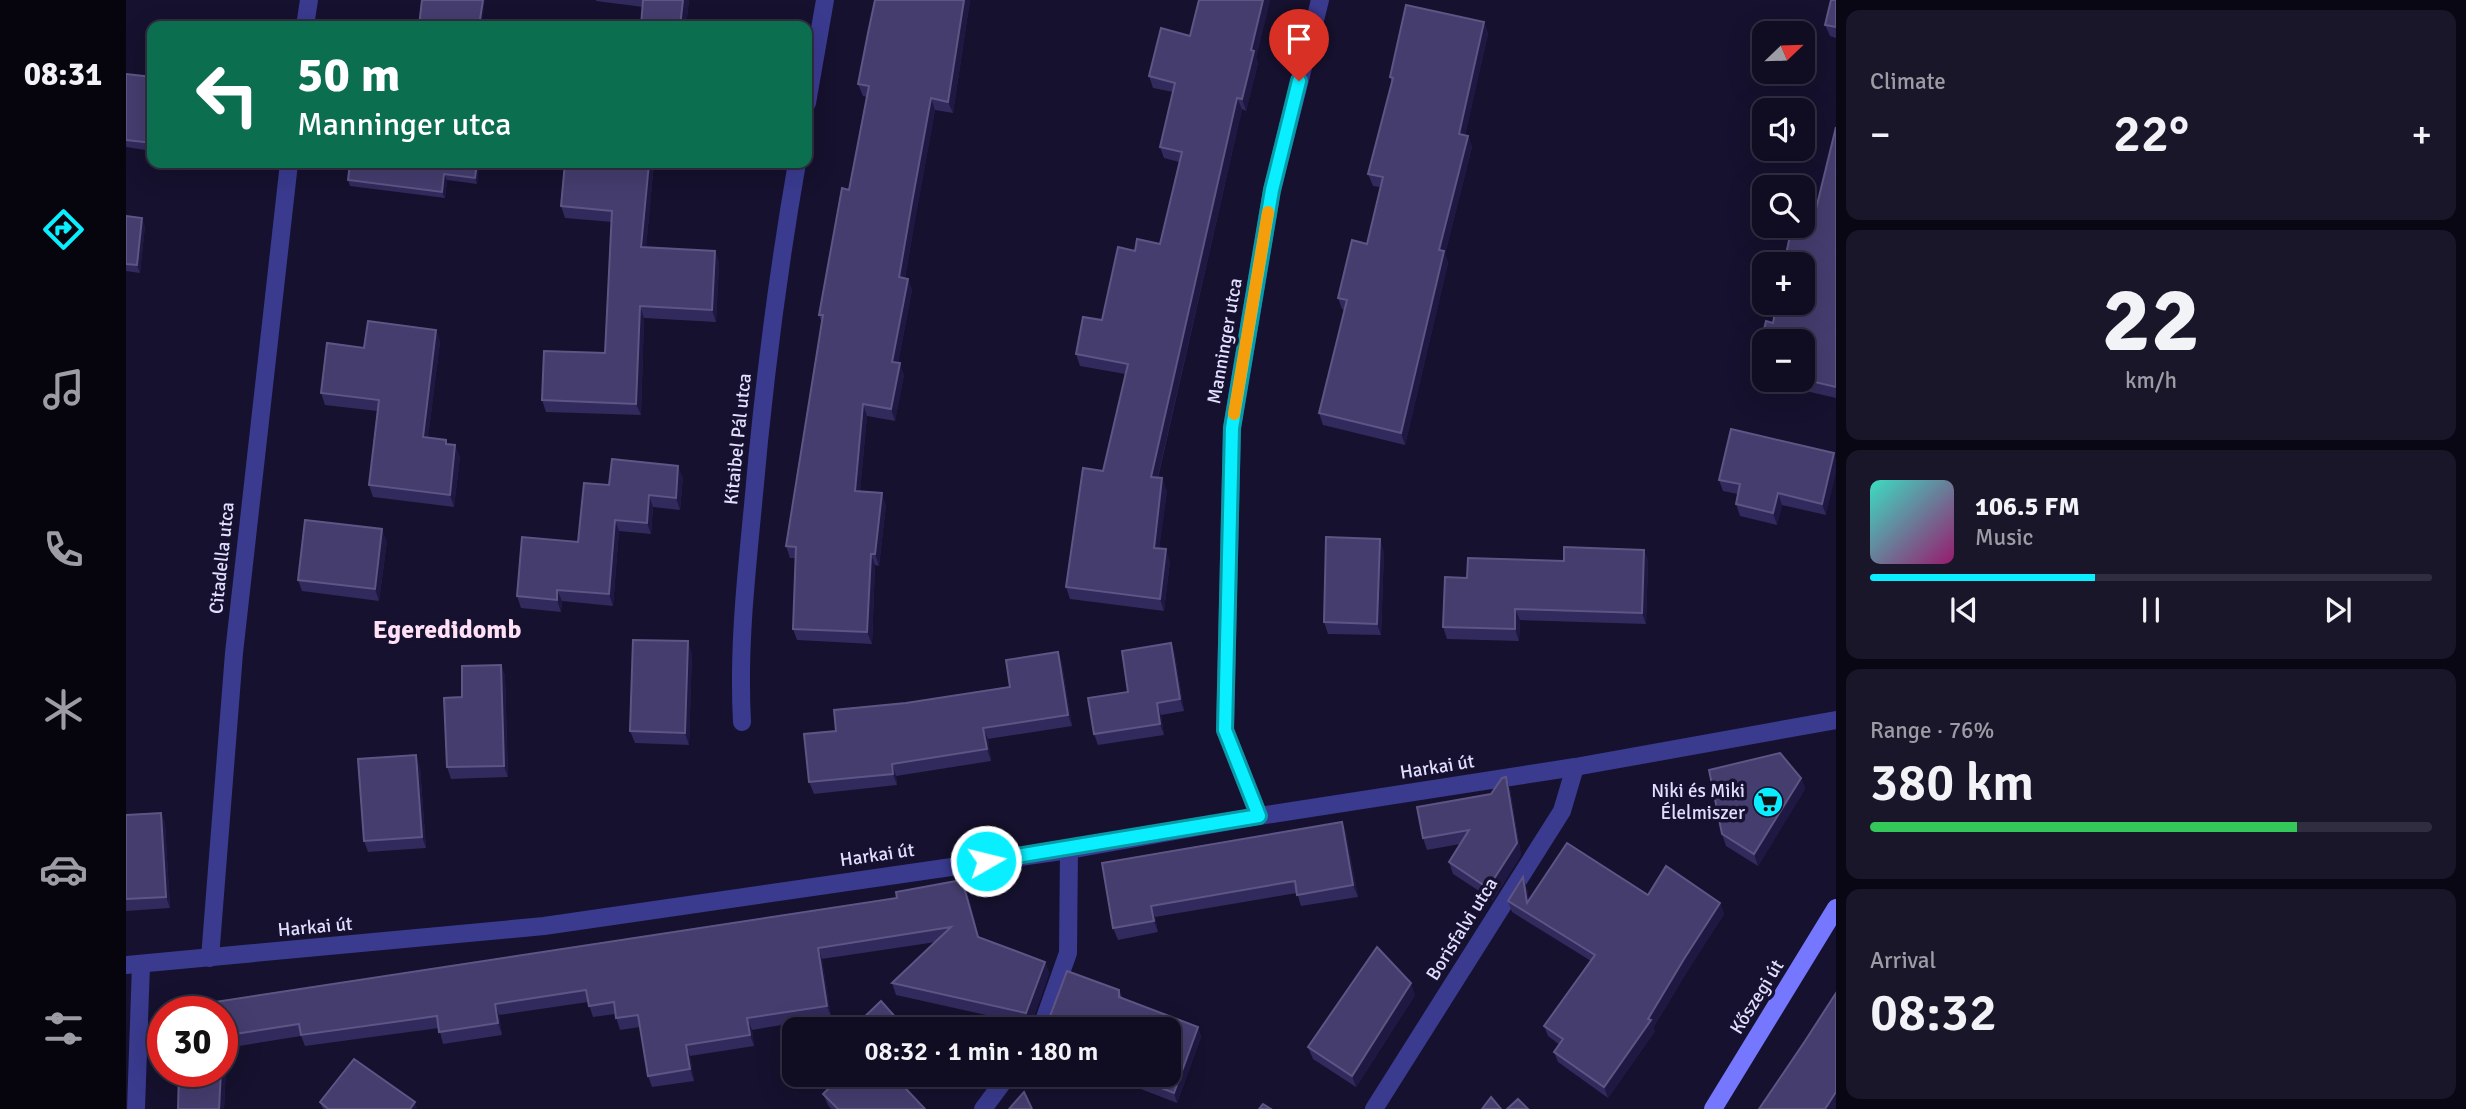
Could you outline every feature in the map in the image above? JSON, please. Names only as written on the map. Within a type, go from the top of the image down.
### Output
[{"type":"main road","name":"Kőszegi út","points":[[1713,1109],[1836,908]]},
{"type":"street","points":[[306,21],[309,0]]},
{"type":"street","points":[[812,74],[825,0]]},
{"type":"street","name":"Manninger utca","points":[[1259,816],[1225,730],[1232,428],[1272,190],[1320,0]]},
{"type":"street","name":"Citadella utca","points":[[211,958],[233,653],[288,168]]},
{"type":"street","name":"Kitaibel Pál utca","points":[[742,722],[738,662],[760,415],[775,289],[796,168]]},
{"type":"street","name":"Harkai út","points":[[134,964],[544,926],[1069,849],[1259,816],[1575,767],[1836,720]]},
{"type":"street","name":"Borisfalvi utca","points":[[1374,1109],[1562,811],[1575,767]]},
{"type":"street","points":[[1045,1017],[1068,953],[1069,849]]},
{"type":"street","points":[[134,964],[136,1109]]},
{"type":"street","points":[[983,1109],[999,1087]]},
{"type":"building","points":[[422,0],[483,0],[480,21],[420,21]]},
{"type":"building","points":[[643,0],[683,0],[681,21],[641,21]]},
{"type":"building","points":[[875,0],[964,0],[948,102],[931,98],[912,202],[899,277],[908,279],[892,362],[900,363],[891,409],[863,404],[855,491],[882,493],[875,554],[871,554],[867,632],[793,629],[796,547],[786,546],[823,315],[819,315],[842,188],[849,190],[869,86],[858,84]]},
{"type":"building","points":[[1199,0],[1263,0],[1242,99],[1237,98],[1151,477],[1162,478],[1154,548],[1166,549],[1160,599],[1066,587],[1083,468],[1103,471],[1128,364],[1076,354],[1083,317],[1102,320],[1118,247],[1135,251],[1137,239],[1160,244],[1182,152],[1160,147],[1175,83],[1149,76],[1161,28],[1190,36]]},
{"type":"building","points":[[1831,0],[1836,0],[1836,27],[1825,25]]},
{"type":"building","points":[[1406,5],[1484,22],[1459,134],[1468,136],[1439,250],[1444,251],[1401,433],[1319,413],[1347,300],[1338,298],[1352,240],[1367,244],[1383,177],[1368,174],[1393,78],[1390,77]]},
{"type":"building","points":[[126,74],[147,76],[147,142],[126,140]]},
{"type":"building","points":[[1836,127],[1836,387],[1815,382],[1815,329],[1764,329],[1766,321],[1773,323],[1775,315],[1815,315],[1815,252],[1787,252],[1789,238],[1815,238],[1815,213]]},
{"type":"building","points":[[349,168],[476,168],[475,178],[444,174],[442,192],[348,180]]},
{"type":"building","points":[[565,168],[649,168],[641,247],[715,251],[712,310],[640,306],[636,404],[542,400],[544,351],[605,353],[612,211],[561,206]]},
{"type":"building","points":[[126,216],[142,218],[137,265],[126,264]]},
{"type":"building","points":[[368,321],[436,330],[423,437],[446,440],[446,444],[455,445],[450,495],[369,485],[379,400],[321,393],[327,343],[364,348]]},
{"type":"building","points":[[1731,429],[1834,453],[1822,504],[1778,493],[1773,513],[1736,504],[1740,484],[1719,480]]},
{"type":"building","points":[[612,459],[678,466],[676,498],[649,495],[647,523],[615,520],[609,594],[557,590],[557,600],[517,596],[522,537],[578,542],[584,483],[609,485]]},
{"type":"building","points":[[305,520],[382,529],[375,589],[298,580]]},
{"type":"building","points":[[1326,537],[1380,539],[1377,624],[1324,622]]},
{"type":"building","points":[[1564,547],[1644,550],[1642,613],[1515,609],[1515,629],[1443,627],[1445,577],[1467,578],[1468,558],[1564,561]]},
{"type":"building","points":[[633,640],[688,641],[685,733],[630,731]]},
{"type":"building","points":[[1171,643],[1180,699],[1157,703],[1160,724],[1094,734],[1088,698],[1128,692],[1122,651]]},
{"type":"building","points":[[1058,652],[1068,715],[983,728],[987,749],[892,764],[893,774],[809,782],[804,734],[836,731],[834,710],[906,703],[1010,687],[1006,660]]},
{"type":"building","points":[[501,665],[504,766],[447,767],[444,698],[462,697],[462,666]]},
{"type":"building","points":[[1780,753],[1801,778],[1754,854],[1722,834],[1709,770]]},
{"type":"building","points":[[416,755],[422,837],[364,841],[358,759]]},
{"type":"building","points":[[1506,777],[1517,843],[1488,888],[1449,862],[1469,830],[1423,838],[1417,807],[1491,794],[1502,778]]},
{"type":"building","points":[[161,813],[166,897],[126,899],[126,815]]},
{"type":"building","points":[[1342,822],[1353,885],[1297,895],[1295,881],[1151,906],[1154,921],[1113,928],[1102,863]]},
{"type":"building","points":[[1567,843],[1648,895],[1666,866],[1720,903],[1648,1019],[1651,1020],[1604,1087],[1554,1052],[1563,1039],[1544,1026],[1595,955],[1508,901],[1523,877],[1527,903]]},
{"type":"building","points":[[962,880],[978,937],[1045,962],[1026,1013],[892,983],[951,927],[818,948],[827,1006],[747,1018],[750,1035],[686,1045],[690,1069],[648,1076],[638,1015],[616,1018],[614,1002],[589,1006],[586,990],[495,1004],[498,1023],[439,1032],[437,1016],[301,1035],[299,1024],[238,1034],[238,998],[897,898],[896,892]]},
{"type":"building","points":[[1377,947],[1411,983],[1352,1076],[1308,1047]]},
{"type":"building","points":[[1067,971],[1119,990],[1119,997],[1172,1017],[1050,1017]]},
{"type":"building","points":[[1836,993],[1836,1092],[1825,1109],[1759,1109],[1805,1041]]},
{"type":"building","points":[[881,1001],[895,1017],[864,1017]]},
{"type":"building","points":[[1181,1021],[1198,1027],[1181,1074]]},
{"type":"building","points":[[354,1059],[415,1102],[410,1109],[328,1109],[320,1102]]},
{"type":"building","points":[[179,1087],[220,1087],[219,1109],[178,1109]]},
{"type":"building","points":[[830,1087],[904,1087],[925,1109],[838,1109],[823,1094]]},
{"type":"building","points":[[1159,1087],[1176,1087],[1174,1093]]},
{"type":"building","points":[[1024,1092],[1032,1109],[1009,1109]]},
{"type":"building","points":[[1491,1097],[1501,1109],[1482,1109]]},
{"type":"building","points":[[1518,1099],[1528,1109],[1507,1109]]},
{"type":"slow traffic","points":[[1234,414],[1268,212]]},
{"type":"place","name":"Niki és Miki Élelmiszer","points":[[1768,802]]},
{"type":"district","name":"Egeredidomb","points":[[447,630]]},
{"type":"route","points":[[986,861],[1259,816],[1225,730],[1232,428],[1272,190],[1299,81]]}]
